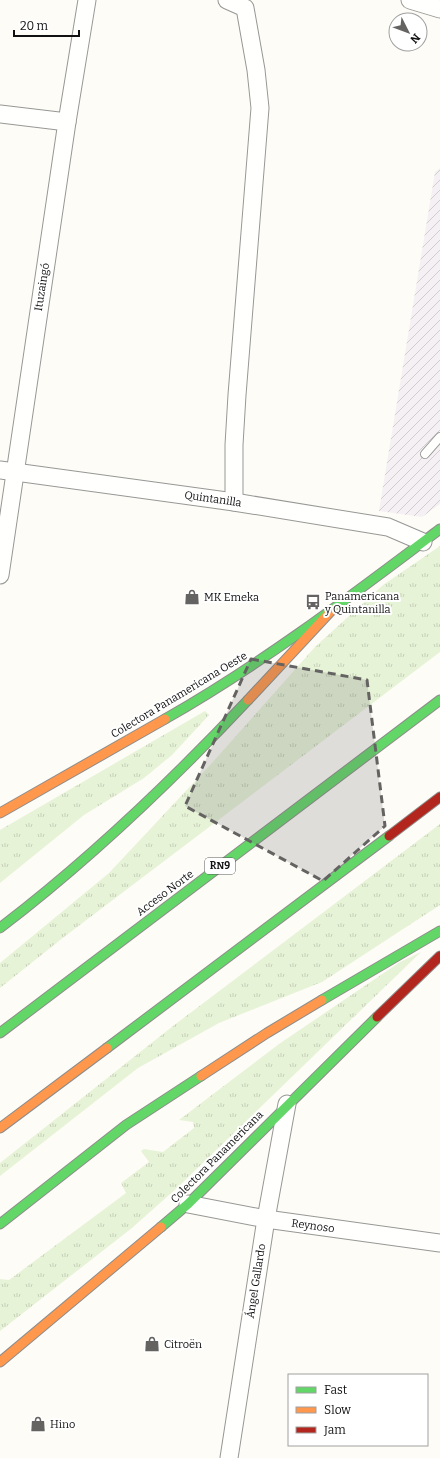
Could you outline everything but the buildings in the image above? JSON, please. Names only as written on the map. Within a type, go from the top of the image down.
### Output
[{"type":"main road","name":"Colectora Panamericana Oeste","points":[[0,813],[180,711],[229,681],[332,610],[440,529]]},
{"type":"main road","points":[[0,928],[38,899],[141,809],[233,716],[332,610]]},
{"type":"main road","name":"Acceso Norte","points":[[0,1033],[440,700]]},
{"type":"main road","points":[[0,1128],[440,797]]},
{"type":"main road","points":[[0,1224],[126,1125],[267,1033],[440,931]]},
{"type":"main road","name":"Colectora Panamericana","points":[[0,1362],[114,1268],[188,1204],[287,1104],[440,956]]},
{"type":"street","name":"Ituzaingó","points":[[0,574],[7,471],[87,0]]},
{"type":"street","points":[[227,0],[244,4],[256,70],[260,108],[237,395],[234,445],[234,502]]},
{"type":"street","points":[[410,0],[440,9]]},
{"type":"street","points":[[0,114],[67,122]]},
{"type":"street","name":"Quintanilla","points":[[7,471],[234,502],[388,526],[423,542]]},
{"type":"street","name":"Ángel Gallardo","points":[[229,1458],[266,1219],[287,1104]]},
{"type":"street","name":"Reynoso","points":[[188,1204],[266,1219],[440,1243]]},
{"type":"lane","points":[[425,454],[440,437]]},
{"type":"highlighted area","points":[[251,659],[367,680],[385,826],[323,881],[185,806]]},
{"type":"shaded area","points":[[440,168],[440,504],[422,517],[379,511],[435,172]]},
{"type":"green space","points":[[440,546],[440,652],[64,937],[0,988],[0,963],[109,873],[212,763],[315,647],[383,585]]},
{"type":"green space","points":[[205,711],[209,715],[172,755],[144,778],[84,815],[0,883],[0,830]]},
{"type":"green space","points":[[440,824],[440,905],[322,982],[219,1023],[138,1068],[0,1176],[0,1163],[173,1026]]},
{"type":"green space","points":[[421,952],[178,1187],[132,1228],[0,1331],[0,1279],[9,1280],[126,1193],[121,1183],[149,1162],[141,1151],[144,1149],[163,1152],[194,1128],[193,1122],[179,1120],[279,1044],[400,962]]},
{"type":"traffic: fast","points":[[165,719],[236,676],[306,628],[440,529]]},
{"type":"traffic: fast","points":[[0,928],[97,848],[189,761],[248,700]]},
{"type":"traffic: fast","points":[[0,1033],[440,700]]},
{"type":"traffic: fast","points":[[107,1048],[389,836]]},
{"type":"traffic: fast","points":[[322,1000],[440,931]]},
{"type":"traffic: fast","points":[[161,1227],[188,1204],[377,1017]]},
{"type":"traffic: fast","points":[[0,1224],[126,1125],[201,1076]]},
{"type":"traffic: slow","points":[[248,700],[332,610]]},
{"type":"traffic: slow","points":[[0,813],[165,719]]},
{"type":"traffic: slow","points":[[201,1076],[267,1033],[322,1000]]},
{"type":"traffic: slow","points":[[0,1128],[107,1048]]},
{"type":"traffic: slow","points":[[0,1362],[161,1227]]},
{"type":"traffic: jam","points":[[389,836],[440,797]]},
{"type":"traffic: jam","points":[[377,1017],[440,956]]},
{"type":"place","name":"MK Emeka","points":[[192,597]]},
{"type":"place","name":"Panamericana y Quintanilla","points":[[313,602]]},
{"type":"place","name":"Citroën","points":[[152,1344]]},
{"type":"place","name":"Hino","points":[[38,1424]]}]
